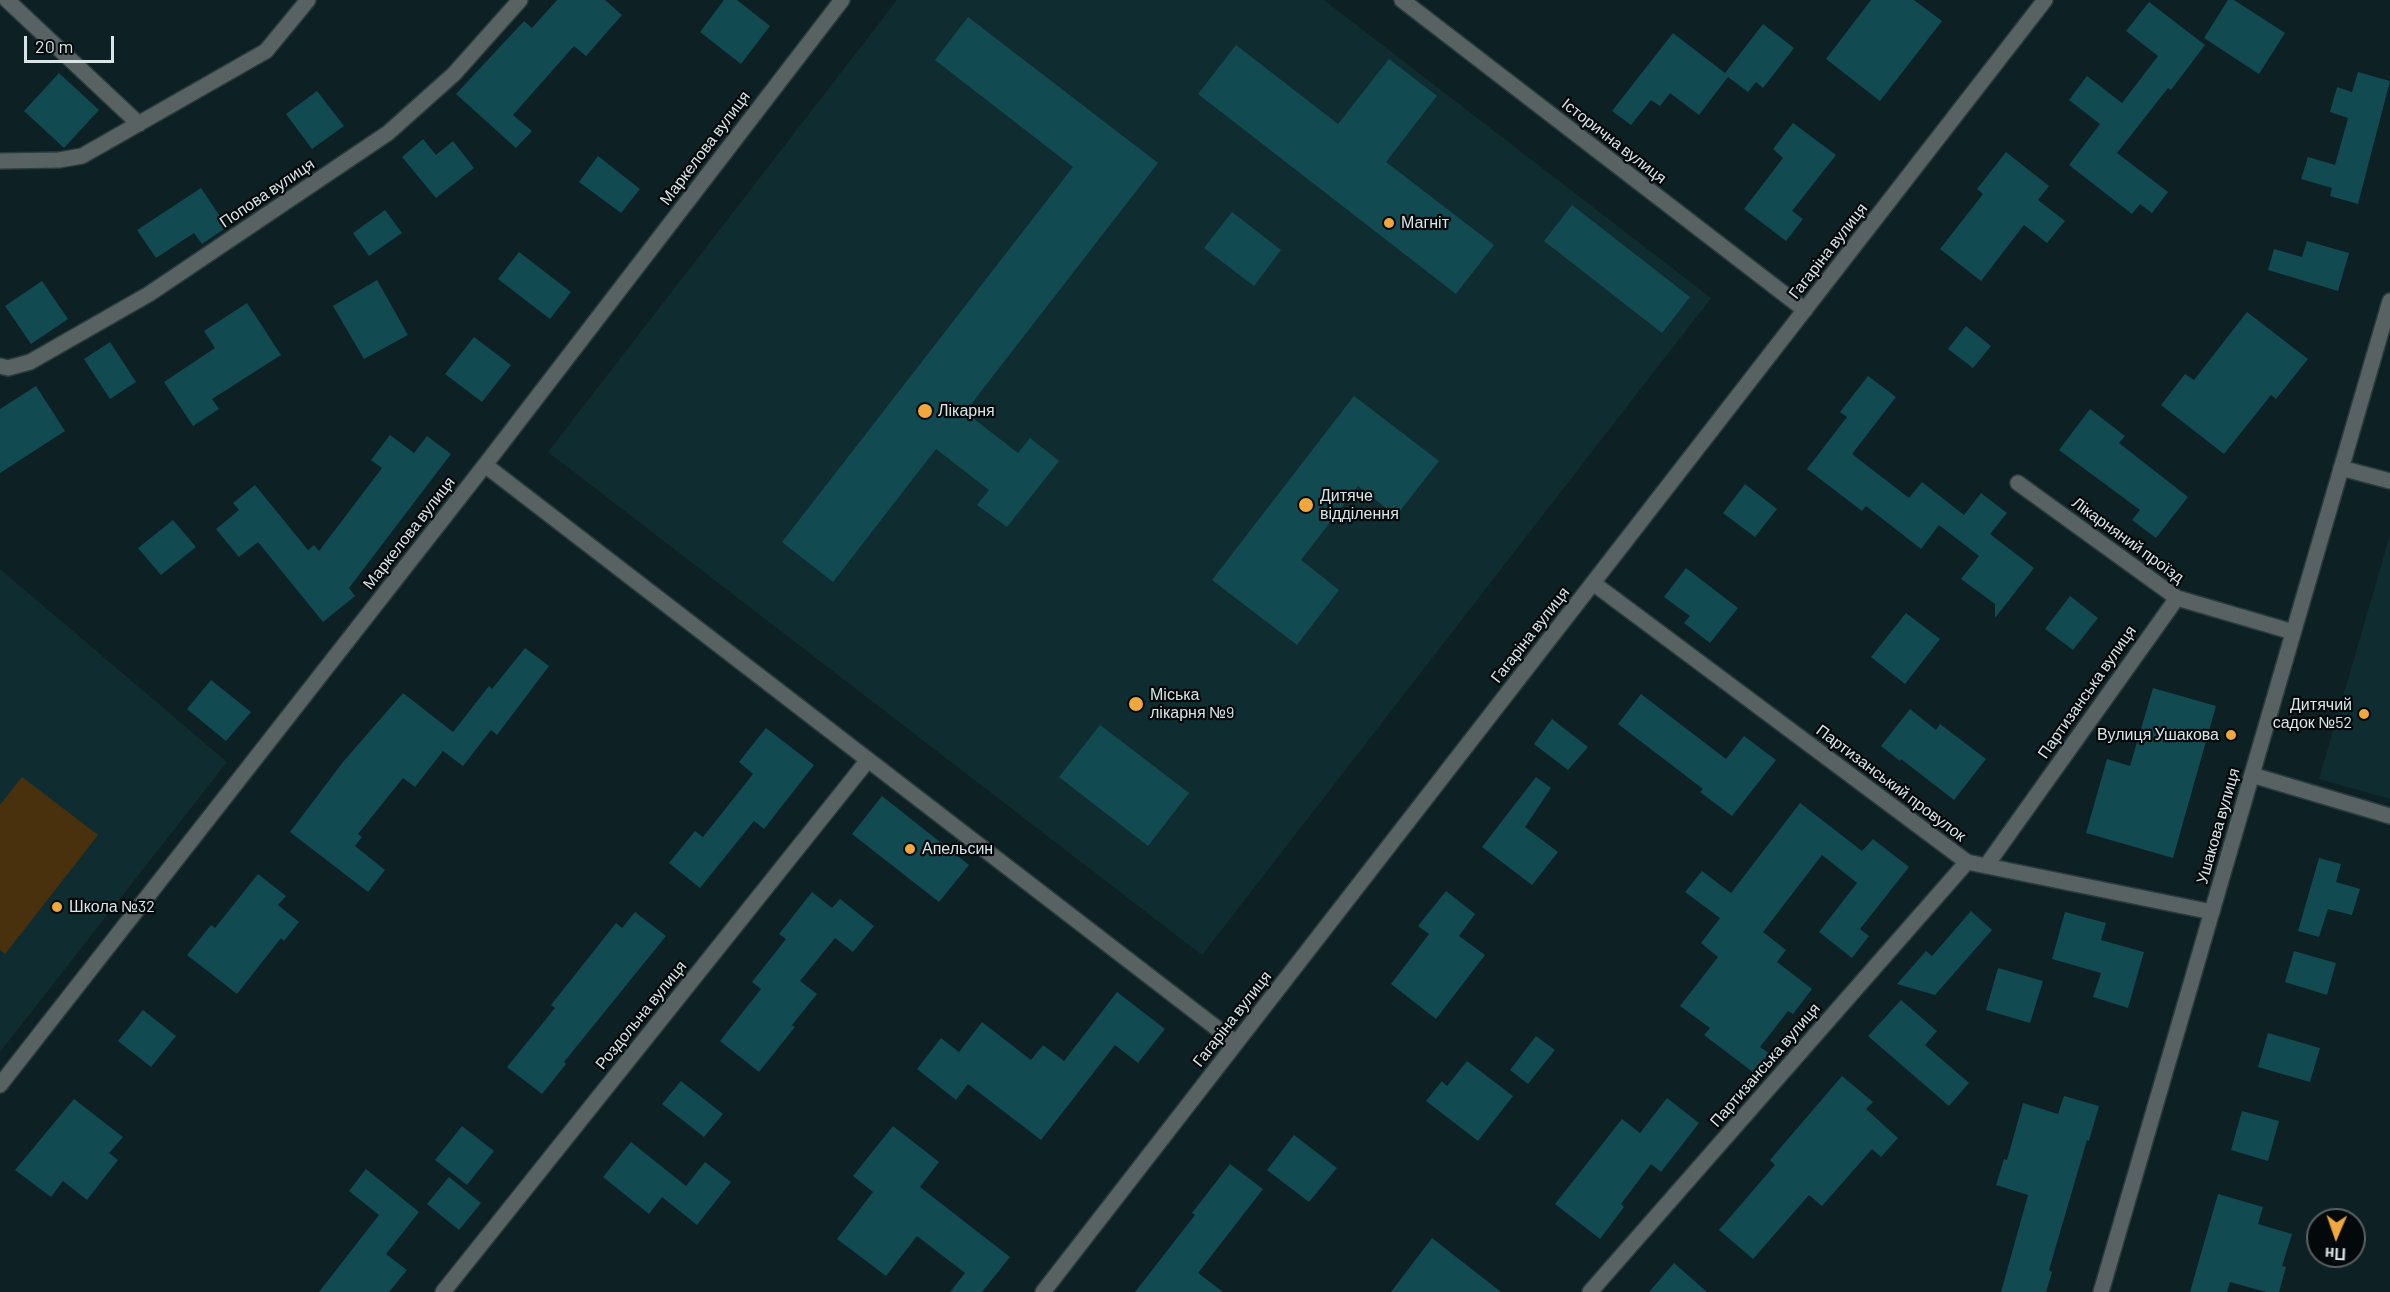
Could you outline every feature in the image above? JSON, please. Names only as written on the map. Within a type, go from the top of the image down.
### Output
[{"type":"street","points":[[7,0],[139,123]]},
{"type":"street","points":[[0,161],[59,160],[82,156],[266,51],[308,0]]},
{"type":"street","name":"Попова вулиця","points":[[0,366],[8,368],[30,362],[149,294],[388,133],[454,74],[520,0]]},
{"type":"street","name":"Маркелова вулиця","points":[[0,1085],[485,465],[842,0]]},
{"type":"street","name":"Гагаріна вулиця","points":[[1043,1292],[2045,0]]},
{"type":"street","name":"Історична вулиця","points":[[1411,3],[1805,310]]},
{"type":"street","name":"Ушакова вулиця","points":[[2101,1292],[2390,301]]},
{"type":"street","points":[[485,465],[1236,1043]]},
{"type":"street","points":[[2341,468],[2390,481]]},
{"type":"street","name":"Лікарняний проїзд","points":[[2018,483],[2177,598],[2293,632]]},
{"type":"street","name":"Партизанський провулок","points":[[1593,583],[1966,862],[2212,912]]},
{"type":"street","name":"Партизанська вулиця","points":[[1986,866],[2177,598]]},
{"type":"street","name":"Роздольна вулиця","points":[[443,1292],[868,760]]},
{"type":"street","points":[[2252,775],[2390,816]]},
{"type":"street","name":"Партизанська вулиця","points":[[1590,1292],[1966,862]]},
{"type":"shaded area","name":"Міська лікарня №9","points":[[897,0],[1324,0],[1711,298],[1202,955],[548,452]]},
{"type":"shaded area","name":"Дитячий садок №52","points":[[2390,535],[2390,799],[2319,779]]},
{"type":"shaded area","name":"Школа №32","points":[[0,569],[227,762],[0,1052]]},
{"type":"shaded area","points":[[22,777],[98,835],[5,954],[0,950],[0,805]]},
{"type":"building","points":[[557,0],[605,0],[622,15],[586,56],[574,46],[513,115],[532,131],[516,148],[456,94],[524,21],[532,28]]},
{"type":"building","points":[[724,0],[737,0],[770,26],[741,64],[700,32]]},
{"type":"building","points":[[1871,0],[1914,0],[1942,21],[1880,101],[1826,59]]},
{"type":"building","points":[[2228,0],[2234,0],[2285,33],[2259,74],[2204,38]]},
{"type":"building","points":[[2149,2],[2205,45],[2171,90],[2168,88],[2117,153],[2168,192],[2152,213],[2140,204],[2132,214],[2069,165],[2100,124],[2069,100],[2087,76],[2122,103],[2158,56],[2126,31]]},
{"type":"building","points":[[968,17],[1158,163],[965,412],[1018,453],[1030,438],[1059,461],[1007,527],[977,505],[989,490],[936,449],[833,582],[782,542],[1073,167],[935,60]]},
{"type":"building","points":[[1763,24],[1794,48],[1763,88],[1756,82],[1748,92],[1728,77],[1699,115],[1670,93],[1660,106],[1651,100],[1631,125],[1612,111],[1673,33],[1725,73]]},
{"type":"building","points":[[1236,45],[1338,124],[1389,59],[1437,96],[1386,162],[1494,245],[1456,294],[1198,94]]},
{"type":"building","points":[[2358,72],[2390,81],[2358,204],[2330,196],[2332,188],[2301,179],[2308,157],[2335,165],[2348,118],[2330,112],[2337,87],[2352,92]]},
{"type":"building","points":[[59,73],[99,110],[64,148],[24,111]]},
{"type":"building","points":[[317,91],[344,126],[312,149],[286,114]]},
{"type":"building","points":[[1793,123],[1836,155],[1792,211],[1803,219],[1786,241],[1744,209],[1783,158],[1773,149]]},
{"type":"building","points":[[423,139],[436,155],[453,141],[474,168],[436,198],[402,157]]},
{"type":"building","points":[[2006,152],[2049,186],[2038,200],[2065,221],[2047,243],[2024,225],[1981,281],[1940,249],[1983,194],[1977,189]]},
{"type":"building","points":[[598,156],[640,189],[621,213],[579,182]]},
{"type":"building","points":[[201,188],[227,227],[202,244],[194,233],[156,258],[137,230]]},
{"type":"building","points":[[1572,205],[1690,297],[1662,333],[1544,241]]},
{"type":"building","points":[[385,210],[402,233],[369,256],[353,233]]},
{"type":"building","points":[[1232,212],[1281,250],[1254,286],[1204,248]]},
{"type":"building","points":[[2307,241],[2349,253],[2338,291],[2268,270],[2274,249],[2302,257]]},
{"type":"building","points":[[519,252],[571,292],[550,319],[498,279]]},
{"type":"building","points":[[377,280],[408,335],[364,359],[333,306]]},
{"type":"building","points":[[42,281],[68,319],[31,344],[5,306]]},
{"type":"building","points":[[247,303],[281,355],[212,399],[219,409],[193,426],[164,382],[215,348],[204,331]]},
{"type":"building","points":[[2247,312],[2308,359],[2276,399],[2271,395],[2224,454],[2161,405],[2185,374],[2194,380]]},
{"type":"building","points":[[1966,326],[1991,346],[1973,368],[1948,349]]},
{"type":"building","points":[[474,337],[511,365],[482,402],[445,374]]},
{"type":"building","points":[[110,342],[136,382],[110,399],[84,359]]},
{"type":"building","points":[[1868,376],[1896,397],[1852,454],[1909,498],[1922,482],[1964,515],[1981,493],[2007,513],[1990,534],[2034,568],[1995,618],[1995,604],[1961,579],[1979,556],[1939,525],[1921,549],[1866,506],[1862,511],[1807,469],[1847,417],[1840,412]]},
{"type":"building","points":[[36,386],[65,431],[0,473],[0,409]]},
{"type":"building","points":[[1354,396],[1439,461],[1396,516],[1358,486],[1301,560],[1339,590],[1297,645],[1212,580]]},
{"type":"building","points":[[2090,409],[2125,436],[2119,443],[2188,497],[2156,538],[2132,520],[2140,510],[2059,450]]},
{"type":"building","points":[[390,435],[414,453],[427,436],[451,454],[349,588],[355,596],[323,622],[258,542],[239,557],[216,529],[239,510],[233,503],[255,485],[308,550],[314,545],[319,551],[382,468],[371,460]]},
{"type":"building","points":[[1745,484],[1777,509],[1755,537],[1723,513]]},
{"type":"building","points":[[173,520],[196,547],[161,575],[138,548]]},
{"type":"building","points":[[1686,568],[1738,608],[1710,643],[1684,623],[1690,616],[1664,597]]},
{"type":"building","points":[[2070,596],[2098,618],[2073,650],[2045,629]]},
{"type":"building","points":[[1906,613],[1940,639],[1905,684],[1871,657]]},
{"type":"building","points":[[525,648],[549,666],[497,735],[491,730],[463,766],[443,751],[415,787],[403,778],[358,834],[362,837],[355,846],[385,870],[368,892],[290,832],[343,762],[403,693],[453,732],[489,686],[492,689]]},
{"type":"building","points":[[211,680],[251,712],[226,741],[187,709]]},
{"type":"building","points":[[2153,688],[2216,706],[2173,858],[2086,833],[2107,759],[2130,766]]},
{"type":"building","points":[[1641,694],[1726,759],[1744,736],[1776,760],[1732,816],[1700,792],[1703,789],[1618,724]]},
{"type":"building","points":[[1910,709],[1936,730],[1940,724],[1986,759],[1954,800],[1881,746]]},
{"type":"building","points":[[1552,719],[1588,747],[1568,770],[1534,744]]},
{"type":"building","points":[[1100,725],[1189,793],[1148,846],[1059,777]]},
{"type":"building","points":[[766,728],[814,765],[764,829],[754,821],[700,888],[669,863],[695,831],[703,837],[753,774],[739,762]]},
{"type":"building","points":[[1536,777],[1551,788],[1525,827],[1558,852],[1532,885],[1482,847]]},
{"type":"building","points":[[882,796],[969,865],[939,902],[852,834]]},
{"type":"building","points":[[1800,803],[1862,851],[1873,839],[1909,867],[1860,929],[1869,936],[1852,958],[1819,932],[1857,883],[1822,855],[1763,932],[1786,950],[1777,962],[1812,989],[1793,1014],[1788,1011],[1760,1047],[1769,1053],[1754,1073],[1704,1035],[1710,1028],[1680,1006],[1718,957],[1701,943],[1720,918],[1685,892],[1702,871],[1731,893]]},
{"type":"building","points":[[2319,858],[2341,864],[2336,882],[2360,889],[2352,915],[2328,909],[2319,937],[2298,931]]},
{"type":"building","points":[[258,874],[286,896],[278,905],[299,922],[284,941],[281,938],[237,994],[187,955],[211,925],[215,928]]},
{"type":"building","points":[[1446,891],[1475,914],[1459,936],[1485,955],[1436,1019],[1391,984],[1429,934],[1418,926]]},
{"type":"building","points":[[812,892],[832,908],[840,899],[874,926],[853,952],[835,938],[800,981],[817,994],[792,1025],[795,1027],[759,1072],[720,1041],[761,989],[752,982],[786,939],[779,934]]},
{"type":"building","points":[[1971,911],[1992,930],[1935,995],[1897,984],[1926,951],[1932,956]]},
{"type":"building","points":[[635,912],[666,936],[564,1062],[566,1064],[542,1094],[507,1067],[555,1008],[551,1005],[616,923],[622,928]]},
{"type":"building","points":[[2065,912],[2106,923],[2101,940],[2144,952],[2128,1008],[2093,997],[2101,973],[2052,959]]},
{"type":"building","points":[[2294,951],[2336,963],[2327,995],[2285,982]]},
{"type":"building","points":[[1998,968],[2043,981],[2030,1023],[1986,1010]]},
{"type":"building","points":[[1117,992],[1165,1029],[1138,1063],[1115,1045],[1041,1140],[968,1084],[956,1100],[917,1069],[941,1038],[959,1052],[982,1022],[1031,1060],[1043,1045],[1064,1061]]},
{"type":"building","points":[[1901,1000],[1937,1031],[1925,1045],[1969,1083],[1949,1106],[1868,1036]]},
{"type":"building","points":[[143,1010],[176,1036],[151,1067],[118,1041]]},
{"type":"building","points":[[2268,1033],[2320,1048],[2310,1082],[2258,1067]]},
{"type":"building","points":[[1536,1036],[1555,1050],[1528,1084],[1510,1070]]},
{"type":"building","points":[[1467,1061],[1513,1096],[1478,1141],[1426,1101],[1442,1081],[1447,1086]]},
{"type":"building","points":[[1842,1076],[1873,1102],[1866,1109],[1898,1138],[1881,1157],[1872,1149],[1822,1206],[1809,1195],[1753,1259],[1719,1230],[1775,1165],[1770,1160]]},
{"type":"building","points":[[681,1081],[723,1114],[704,1137],[662,1104]]},
{"type":"building","points":[[2064,1096],[2099,1106],[2049,1270],[2052,1272],[2046,1292],[2001,1292],[2028,1195],[1996,1185],[2004,1159],[2007,1160],[2023,1103],[2058,1114]]},
{"type":"building","points":[[1667,1098],[1699,1123],[1661,1172],[1651,1164],[1621,1204],[1624,1207],[1600,1239],[1555,1204],[1622,1119],[1640,1133]]},
{"type":"building","points":[[74,1099],[123,1137],[109,1153],[118,1160],[87,1200],[63,1181],[51,1197],[15,1170]]},
{"type":"building","points":[[2242,1111],[2279,1121],[2268,1161],[2231,1150]]},
{"type":"building","points":[[462,1126],[494,1151],[467,1185],[435,1160]]},
{"type":"building","points":[[893,1126],[939,1162],[920,1187],[1010,1257],[982,1292],[950,1292],[965,1273],[917,1236],[886,1276],[837,1239],[873,1192],[853,1176]]},
{"type":"building","points":[[1294,1135],[1337,1168],[1309,1202],[1267,1170]]},
{"type":"building","points":[[631,1142],[686,1186],[705,1162],[731,1182],[697,1225],[662,1197],[649,1214],[603,1177]]},
{"type":"building","points":[[1230,1164],[1263,1189],[1198,1273],[1223,1292],[1135,1292],[1195,1215],[1192,1213]]},
{"type":"building","points":[[366,1169],[419,1212],[386,1254],[407,1270],[389,1292],[319,1292],[379,1215],[349,1191]]},
{"type":"building","points":[[449,1177],[481,1203],[459,1230],[427,1204]]},
{"type":"building","points":[[2218,1194],[2263,1207],[2258,1224],[2292,1234],[2282,1266],[2286,1267],[2279,1292],[2266,1292],[2230,1282],[2227,1292],[2190,1292]]},
{"type":"building","points":[[1432,1238],[1501,1292],[1391,1292]]},
{"type":"building","points":[[1674,1263],[1707,1292],[1649,1292]]},
{"type":"place","name":"Магніт","points":[[1389,223]]},
{"type":"place","name":"Лікарня","points":[[925,411]]},
{"type":"place","name":"Дитяче відділення","points":[[1306,505]]},
{"type":"place","name":"Міська лікарня №9","points":[[1136,704]]},
{"type":"place","name":"Дитячий садок №52","points":[[2364,714]]},
{"type":"place","name":"Вулиця Ушакова","points":[[2231,735]]},
{"type":"place","name":"Апельсин","points":[[910,849]]},
{"type":"place","name":"Школа №32","points":[[57,907]]}]
